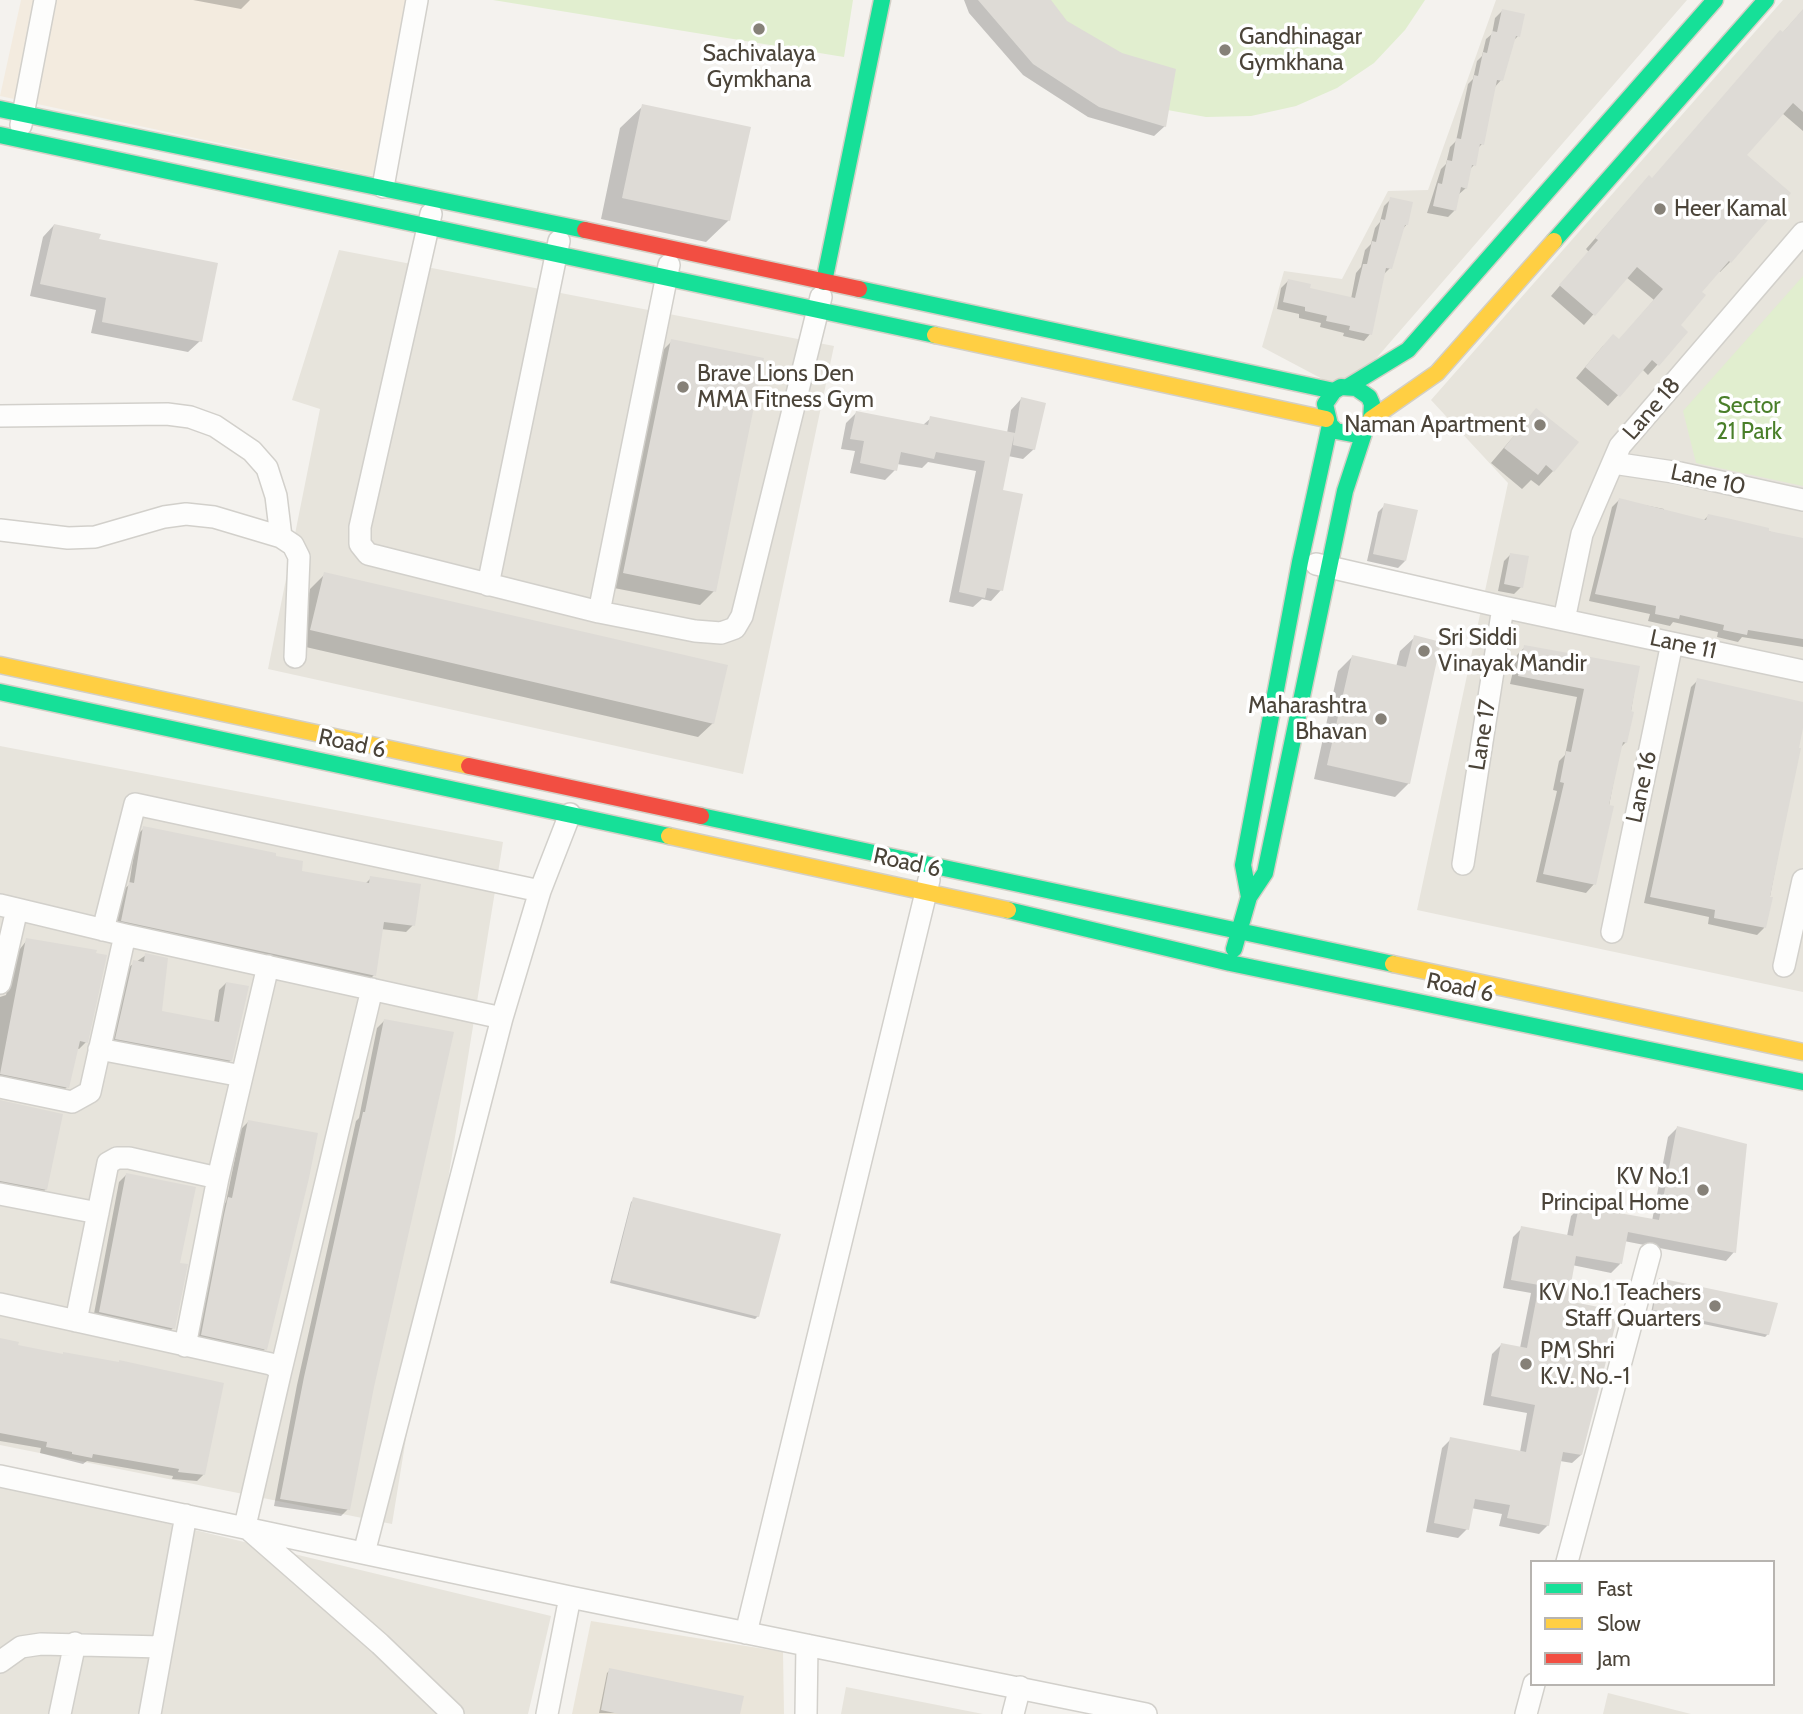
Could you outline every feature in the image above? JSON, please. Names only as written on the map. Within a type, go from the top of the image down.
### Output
[{"type":"street","points":[[45,0],[22,114],[10,137],[1328,422],[1336,431],[1352,434],[1437,373],[1515,256],[1670,80],[1766,0]]},
{"type":"street","points":[[383,187],[418,0]]},
{"type":"street","points":[[436,198],[360,527],[360,544],[368,554],[599,612],[695,631],[721,633],[735,628],[743,616],[819,310],[882,0]]},
{"type":"street","points":[[1249,897],[1243,865],[1328,422],[1325,404],[1342,389],[1408,350],[1515,256],[1670,80],[1715,0]]},
{"type":"street","points":[[0,109],[436,198],[824,282],[1342,389],[1363,391],[1372,404],[1345,491],[1265,873],[1249,897],[1230,963]]},
{"type":"street","points":[[488,585],[563,226]]},
{"type":"street","name":"Lane 18","points":[[1564,620],[1582,534],[1620,446],[1803,233]]},
{"type":"street","points":[[599,612],[673,249]]},
{"type":"street","points":[[0,416],[167,414],[190,417],[215,426],[252,451],[267,468],[276,496],[281,537]]},
{"type":"street","name":"Lane 10","points":[[1613,463],[1670,471],[1803,500]]},
{"type":"street","points":[[0,530],[68,538],[95,537],[164,517],[186,514],[215,517],[281,537],[293,545],[299,557],[295,657]]},
{"type":"street","name":"Lane 11","points":[[1300,562],[1803,671]]},
{"type":"street","name":"Lane 17","points":[[1463,864],[1503,607]]},
{"type":"street","name":"Lane 16","points":[[1612,932],[1672,643]]},
{"type":"street","name":"Road 6","points":[[0,664],[1803,1052]]},
{"type":"street","name":"Road 6","points":[[0,692],[926,891],[1230,963],[1803,1082]]},
{"type":"street","points":[[103,930],[135,804],[540,891]]},
{"type":"street","points":[[364,1553],[502,1018],[540,891],[570,814]]},
{"type":"street","points":[[746,1633],[932,864]]},
{"type":"street","points":[[1784,966],[1803,880]]},
{"type":"street","points":[[0,983],[8,907],[502,1018]]},
{"type":"street","points":[[0,1087],[72,1102],[90,1092],[125,935]]},
{"type":"street","points":[[186,1346],[218,1178],[268,965]]},
{"type":"street","points":[[245,1526],[372,989]]},
{"type":"street","points":[[99,1049],[242,1076]]},
{"type":"street","points":[[76,1321],[108,1163],[117,1158],[129,1158],[218,1178]]},
{"type":"street","points":[[0,1194],[98,1213]]},
{"type":"street","points":[[1568,1560],[1650,1254]]},
{"type":"street","points":[[0,1304],[271,1364],[281,1370]]},
{"type":"street","points":[[0,1476],[570,1597],[1146,1714]]},
{"type":"street","points":[[150,1714],[187,1515]]},
{"type":"street","points":[[245,1526],[380,1644],[453,1714]]},
{"type":"street","points":[[547,1714],[570,1597]]},
{"type":"street","points":[[0,1662],[21,1647],[75,1643],[162,1647]]},
{"type":"street","points":[[60,1714],[75,1643]]},
{"type":"street","points":[[807,1646],[807,1714]]},
{"type":"street","points":[[1526,1714],[1533,1686]]},
{"type":"street","points":[[1013,1714],[1020,1688]]},
{"type":"shaded area","points":[[21,0],[427,0],[387,179],[0,96]]},
{"type":"shaded area","points":[[1496,0],[1687,0],[1347,392],[1262,347],[1284,271],[1342,279],[1388,191],[1428,190]]},
{"type":"shaded area","points":[[1783,0],[1803,0],[1803,992],[1417,910],[1508,483],[1431,400]]},
{"type":"shaded area","points":[[339,250],[834,346],[743,774],[268,669],[320,409],[292,400]]},
{"type":"shaded area","points":[[0,746],[503,842],[392,1524],[0,1445]]},
{"type":"shaded area","points":[[0,1483],[551,1616],[528,1714],[0,1714]]},
{"type":"shaded area","points":[[591,1621],[783,1652],[784,1714],[572,1714]]},
{"type":"shaded area","points":[[846,1687],[983,1714],[841,1714]]},
{"type":"shaded area","points":[[1608,1693],[1691,1714],[1603,1714]]},
{"type":"green space","name":"Sachivalaya Gymkhana","points":[[493,0],[853,0],[844,57]]},
{"type":"green space","name":"Gandhinagar Gymkhana","points":[[1024,0],[1425,0],[1405,30],[1374,63],[1337,88],[1296,106],[1251,116],[1206,117],[1162,109]]},
{"type":"green space","name":"Sector 21 Park","points":[[1803,276],[1803,486],[1696,463],[1683,411]]},
{"type":"building","points":[[978,0],[1051,0],[1067,21],[1122,53],[1176,69],[1166,127],[1099,107],[1033,64]]},
{"type":"building","points":[[1502,9],[1525,14],[1520,37],[1516,36],[1503,81],[1497,80],[1484,145],[1480,144],[1476,166],[1472,165],[1467,189],[1461,187],[1456,211],[1433,206],[1438,183],[1442,184],[1447,160],[1452,161],[1456,138],[1461,139],[1474,75],[1478,76],[1483,52],[1487,53],[1492,31],[1497,32]]},
{"type":"building","points":[[1803,9],[1803,112],[1793,103],[1747,155],[1791,193],[1731,263],[1729,261],[1702,292],[1706,295],[1681,325],[1688,332],[1659,366],[1652,360],[1620,397],[1585,367],[1613,334],[1619,339],[1663,289],[1637,267],[1595,316],[1559,285],[1649,175],[1652,178],[1780,30],[1783,32]]},
{"type":"building","points":[[642,104],[751,127],[730,221],[622,198]]},
{"type":"building","points":[[1390,197],[1413,202],[1408,225],[1405,225],[1392,269],[1386,268],[1372,335],[1349,330],[1350,326],[1326,321],[1327,316],[1283,302],[1288,279],[1311,284],[1310,288],[1355,298],[1363,264],[1367,264],[1372,241],[1376,242],[1381,219],[1385,220]]},
{"type":"building","points":[[54,224],[101,234],[99,239],[218,263],[202,342],[102,322],[106,298],[40,284]]},
{"type":"building","points":[[671,339],[764,358],[716,592],[623,573]]},
{"type":"building","points":[[1021,397],[1046,403],[1035,450],[1013,445],[1014,435],[1003,490],[1023,494],[1003,591],[987,588],[985,598],[959,592],[985,461],[936,452],[934,459],[901,452],[897,471],[860,463],[864,441],[850,439],[856,411],[928,425],[930,416],[1015,433]]},
{"type":"building","name":"Naman Apartment","points":[[1536,408],[1579,442],[1554,472],[1546,465],[1538,475],[1504,448]]},
{"type":"building","points":[[1619,498],[1706,520],[1708,514],[1731,519],[1803,538],[1803,639],[1748,630],[1747,635],[1723,630],[1724,625],[1680,615],[1679,619],[1655,614],[1656,606],[1595,594]]},
{"type":"building","points":[[1384,503],[1418,510],[1406,561],[1373,554]]},
{"type":"building","points":[[1510,553],[1529,556],[1523,588],[1504,584]]},
{"type":"building","points":[[324,572],[728,665],[714,724],[310,630]]},
{"type":"building","name":"Maharashtra Bhavan","points":[[1414,635],[1441,642],[1410,784],[1327,765],[1352,655],[1406,667]]},
{"type":"building","points":[[1524,645],[1640,666],[1631,711],[1634,712],[1627,743],[1623,742],[1609,805],[1614,806],[1596,885],[1543,874],[1564,783],[1560,782],[1566,751],[1571,752],[1584,689],[1518,676]]},
{"type":"building","points":[[1697,678],[1803,702],[1801,748],[1766,928],[1714,918],[1715,910],[1650,897]]},
{"type":"building","points":[[143,826],[276,853],[276,856],[303,861],[302,871],[369,883],[370,876],[421,884],[415,926],[384,922],[376,976],[121,921],[129,882],[134,883]]},
{"type":"building","points":[[26,938],[97,950],[96,953],[107,955],[88,1043],[80,1041],[69,1088],[0,1074]]},
{"type":"building","points":[[145,953],[168,958],[162,1011],[219,1022],[226,982],[249,986],[232,1061],[115,1039],[133,960],[144,962]]},
{"type":"building","points":[[384,1019],[454,1032],[374,1387],[350,1510],[280,1499],[304,1377]]},
{"type":"building","points":[[0,1100],[63,1114],[47,1190],[0,1181]]},
{"type":"building","points":[[248,1120],[318,1133],[267,1350],[201,1335],[224,1215],[228,1197],[232,1198]]},
{"type":"building","name":"PM Shri K.V. No.-1","points":[[1677,1126],[1747,1144],[1736,1253],[1628,1232],[1622,1264],[1576,1256],[1568,1301],[1619,1311],[1582,1455],[1563,1452],[1549,1526],[1507,1518],[1510,1505],[1475,1499],[1469,1530],[1434,1523],[1450,1437],[1526,1452],[1535,1405],[1491,1396],[1501,1343],[1527,1348],[1539,1285],[1511,1280],[1521,1226],[1573,1236],[1579,1206],[1659,1220]]},
{"type":"building","points":[[126,1173],[196,1187],[180,1263],[188,1264],[175,1329],[99,1312]]},
{"type":"building","points":[[633,1197],[781,1234],[759,1317],[612,1280]]},
{"type":"building","name":"KV No.1 Teachers Staff Quarters","points":[[1659,1278],[1778,1303],[1769,1335],[1653,1310]]},
{"type":"building","points":[[0,1338],[19,1342],[18,1345],[63,1354],[119,1360],[224,1383],[205,1475],[93,1454],[92,1458],[72,1454],[46,1447],[47,1442],[0,1433]]},
{"type":"building","points":[[609,1668],[744,1696],[740,1714],[619,1714],[601,1710]]},
{"type":"traffic: fast","points":[[824,282],[882,0]]},
{"type":"traffic: fast","points":[[1349,386],[1408,350],[1715,0]]},
{"type":"traffic: fast","points":[[1554,241],[1766,0]]},
{"type":"traffic: fast","points":[[0,109],[585,230]]},
{"type":"traffic: fast","points":[[0,135],[935,335]]},
{"type":"traffic: fast","points":[[859,289],[1334,391],[1341,387],[1356,388],[1369,397],[1372,404],[1371,420],[1366,427],[1352,434],[1336,431],[1330,425],[1325,404],[1334,391]]},
{"type":"traffic: fast","points":[[1249,897],[1243,865],[1300,562],[1330,425]]},
{"type":"traffic: fast","points":[[1234,949],[1249,897],[1265,873],[1345,491],[1366,427]]},
{"type":"traffic: fast","points":[[0,692],[669,836]]},
{"type":"traffic: fast","points":[[701,816],[1393,964]]},
{"type":"traffic: fast","points":[[1008,910],[1230,963],[1803,1082]]},
{"type":"traffic: slow","points":[[1371,419],[1437,373],[1554,241]]},
{"type":"traffic: slow","points":[[935,335],[1326,419]]},
{"type":"traffic: slow","points":[[0,665],[469,766]]},
{"type":"traffic: slow","points":[[669,836],[1008,910]]},
{"type":"traffic: slow","points":[[1393,964],[1803,1052]]},
{"type":"traffic: jam","points":[[585,230],[859,289]]},
{"type":"traffic: jam","points":[[469,766],[701,816]]},
{"type":"place","name":"Sachivalaya Gymkhana","points":[[759,29]]},
{"type":"place","name":"Gandhinagar Gymkhana","points":[[1225,50]]},
{"type":"place","name":"Heer Kamal","points":[[1660,209]]},
{"type":"place","name":"Brave Lions Den MMA Fitness Gym","points":[[683,387]]},
{"type":"place","name":"Naman Apartment","points":[[1540,425]]},
{"type":"place","name":"Sri Siddi Vinayak Mandir","points":[[1424,651]]},
{"type":"place","name":"Maharashtra Bhavan","points":[[1381,719]]},
{"type":"place","name":"KV No.1 Principal Home","points":[[1703,1190]]},
{"type":"place","name":"KV No.1 Teachers Staff Quarters","points":[[1715,1306]]},
{"type":"place","name":"PM Shri K.V. No.-1","points":[[1526,1364]]}]
